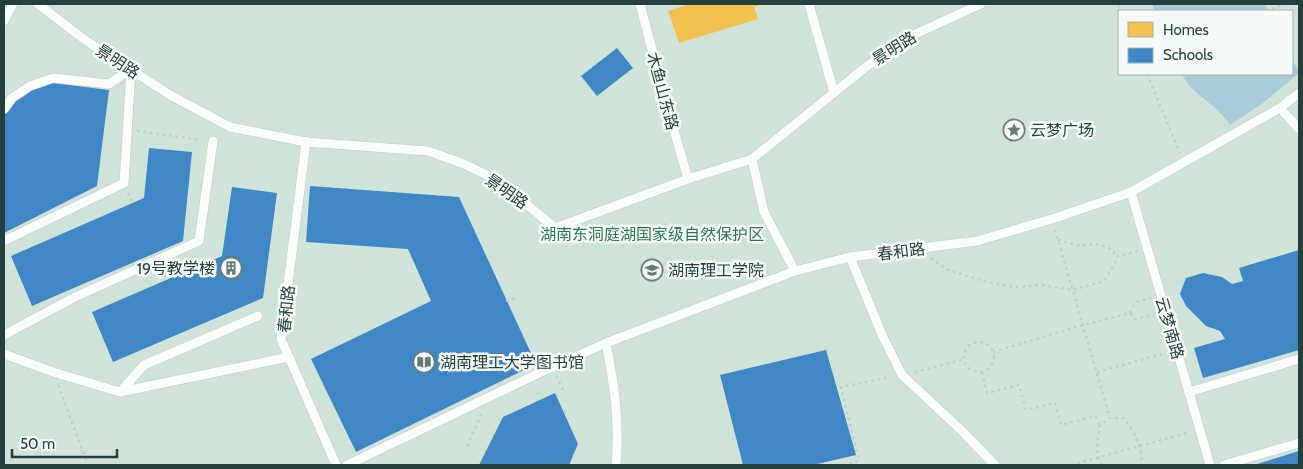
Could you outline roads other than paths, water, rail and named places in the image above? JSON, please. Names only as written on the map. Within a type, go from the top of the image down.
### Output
[{"type":"lane","points":[[4,21],[13,4]]},
{"type":"lane","name":"景明路","points":[[38,4],[85,40],[170,95],[230,127],[306,142],[428,151],[464,164],[499,181],[555,228],[688,179],[752,158],[867,66],[911,36],[981,4]]},
{"type":"lane","name":"木鱼山东路","points":[[640,4],[688,179]]},
{"type":"lane","points":[[809,4],[834,93]]},
{"type":"lane","points":[[4,109],[12,98],[30,86],[53,78],[109,84],[131,69]]},
{"type":"lane","points":[[4,241],[124,183],[131,69]]},
{"type":"lane","name":"春和路","points":[[347,465],[606,342],[795,271],[850,257],[977,241],[1052,219],[1131,192],[1280,108],[1299,93]]},
{"type":"lane","points":[[1280,108],[1299,129]]},
{"type":"lane","points":[[4,335],[75,297],[199,242],[213,141]]},
{"type":"lane","name":"春和路","points":[[306,142],[282,339],[336,465]]},
{"type":"lane","points":[[752,158],[764,212],[795,271]]},
{"type":"lane","name":"云梦南路","points":[[1131,192],[1210,465]]},
{"type":"lane","points":[[850,257],[902,375],[995,465]]},
{"type":"lane","points":[[120,392],[144,365],[258,316]]},
{"type":"lane","points":[[606,342],[615,388],[618,444],[616,465]]},
{"type":"lane","points":[[4,354],[53,372],[120,392],[289,357]]},
{"type":"lane","points":[[1189,392],[1299,360]]},
{"type":"lane","points":[[1224,465],[1299,444]]},
{"type":"water","points":[[1152,4],[1265,4],[1268,10],[1155,10]]},
{"type":"water","points":[[1293,62],[1299,71],[1263,103],[1230,125],[1183,75],[1293,75]]},
{"type":"place","name":"云梦广场","points":[[1014,130]]},
{"type":"place","name":"19号教学楼","points":[[231,268]]},
{"type":"place","name":"湖南理工学院","points":[[652,270]]},
{"type":"place","name":"湖南理工大学图书馆","points":[[424,362]]},
{"type":"park label","name":"湖南东洞庭湖国家级自然保护区","points":[[652,234]]}]
